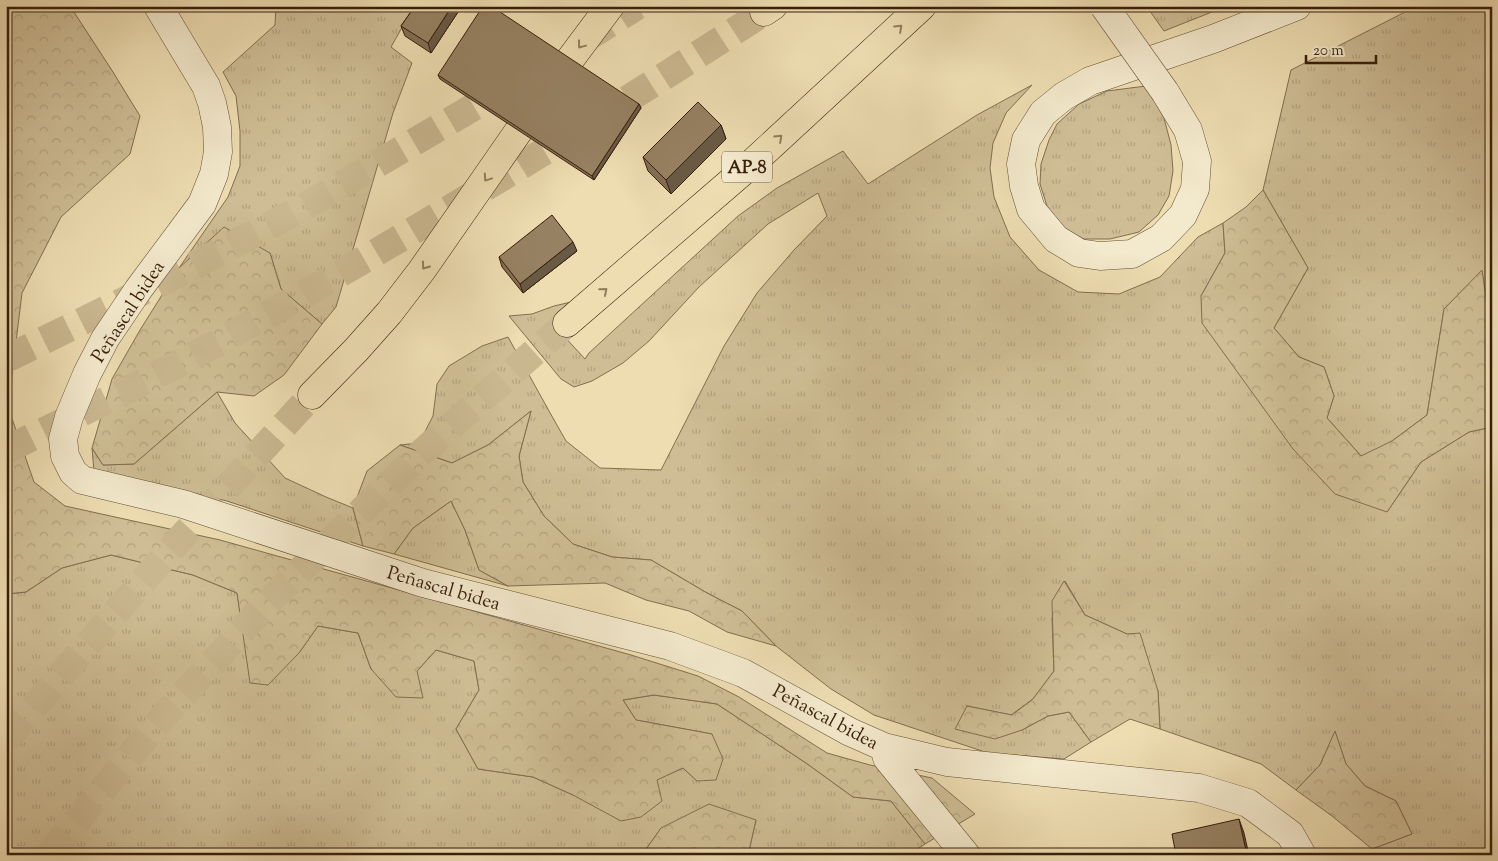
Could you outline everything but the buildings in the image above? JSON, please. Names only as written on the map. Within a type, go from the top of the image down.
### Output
[{"type":"highway","points":[[312,395],[389,313],[422,270],[545,93],[610,6]]},
{"type":"highway","name":"AP-8","points":[[567,323],[748,166],[922,6]]},
{"type":"street","name":"Peñascal bidea","points":[[158,6],[206,86],[218,127],[218,152],[214,174],[202,204],[104,339],[68,416],[63,439],[64,456],[73,472],[82,480],[183,504],[423,583],[670,646],[743,673],[850,732],[884,747],[947,762],[1199,788],[1248,803],[1290,834],[1302,855]]},
{"type":"street","points":[[1104,6],[1165,92],[1188,130],[1197,161],[1195,189],[1183,215],[1161,238],[1132,254],[1100,256],[1079,253],[1056,239],[1032,210],[1024,186],[1021,164],[1026,140],[1043,113],[1064,96],[1090,81],[1213,39],[1297,6]]},
{"type":"street","points":[[884,747],[887,758],[966,855]]},
{"type":"green space","points":[[6,6],[70,6],[140,116],[130,154],[61,217],[22,293],[8,407],[34,482],[65,506],[220,540],[631,655],[698,676],[739,697],[827,753],[870,765],[932,778],[975,814],[925,844],[891,801],[853,797],[806,763],[717,704],[654,695],[623,700],[636,720],[712,734],[723,759],[716,780],[697,781],[683,768],[657,780],[662,801],[641,817],[621,821],[573,795],[533,777],[478,769],[456,729],[479,690],[474,661],[436,650],[417,671],[423,698],[396,697],[371,669],[358,633],[318,626],[299,653],[268,685],[250,683],[237,593],[193,575],[111,555],[62,568],[26,592],[6,594]]},
{"type":"green space","points":[[276,6],[414,6],[391,47],[412,63],[393,113],[336,307],[322,324],[281,289],[270,253],[179,268],[228,197],[240,166],[240,131],[236,96],[223,72],[275,25]]},
{"type":"green space","points":[[1227,6],[1164,31],[1147,7]]},
{"type":"green space","points":[[1417,6],[1492,6],[1492,314],[1488,311],[1482,271],[1444,309],[1427,415],[1392,441],[1362,457],[1327,418],[1334,396],[1324,367],[1299,357],[1274,328],[1308,268],[1263,190],[1291,70]]},
{"type":"green space","points":[[1032,85],[1006,113],[993,143],[990,168],[994,197],[1010,237],[1039,270],[1078,292],[1119,294],[1160,277],[1198,237],[1223,223],[1225,253],[1201,296],[1387,512],[1421,462],[1469,432],[1492,427],[1492,851],[1479,855],[1380,855],[1372,849],[1412,834],[1396,801],[1365,786],[1346,764],[1335,732],[1320,765],[1296,790],[1261,764],[1160,729],[1158,691],[1127,634],[1085,615],[1065,581],[1052,618],[1054,671],[1033,699],[1011,715],[967,706],[1022,730],[1048,716],[1069,712],[1091,742],[1064,759],[988,753],[874,715],[831,689],[776,646],[742,611],[651,560],[612,557],[573,544],[544,516],[523,482],[519,456],[531,411],[488,445],[452,463],[400,445],[419,443],[433,416],[437,384],[449,366],[482,346],[508,337],[566,441],[600,468],[661,470],[724,346],[757,293],[794,250],[827,216],[818,193],[768,224],[699,287],[649,341],[623,363],[592,381],[574,387],[561,379],[509,316],[532,314],[571,302],[550,321],[585,359],[589,353],[738,216],[777,188],[843,151],[868,184],[977,115]]},
{"type":"green space","points":[[1146,86],[1164,118],[1171,145],[1173,171],[1169,196],[1158,215],[1139,232],[1110,239],[1084,239],[1064,229],[1047,206],[1040,184],[1041,164],[1049,140],[1057,124],[1079,104],[1107,91]]},
{"type":"green space","points":[[1263,190],[1308,268],[1274,328],[1299,357],[1324,367],[1334,396],[1327,418],[1361,456],[1392,441],[1427,415],[1444,309],[1482,270],[1488,311],[1492,314],[1492,427],[1469,432],[1421,462],[1387,512],[1335,494],[1293,449],[1202,323],[1201,296],[1225,253],[1223,223],[1246,207]]},
{"type":"green space","points":[[224,227],[270,253],[281,289],[322,324],[284,375],[254,396],[217,392],[134,464],[103,465],[92,448],[112,379],[179,268]]},
{"type":"green space","points":[[217,392],[235,423],[285,478],[353,508],[363,546],[227,501],[94,471],[92,448],[103,465],[134,464]]},
{"type":"green space","points":[[531,411],[519,456],[523,482],[544,516],[573,544],[612,557],[651,560],[742,611],[776,646],[727,632],[689,611],[646,600],[605,583],[508,586],[479,570],[465,530],[451,501],[413,528],[394,554],[363,546],[353,508],[367,471],[400,445],[452,463],[488,445]]},
{"type":"green space","points":[[451,501],[465,530],[479,570],[508,586],[394,554],[413,528]]},
{"type":"green space","points":[[111,555],[193,575],[237,593],[251,683],[299,653],[318,626],[358,633],[371,669],[417,671],[436,650],[474,661],[479,690],[456,729],[478,769],[533,777],[573,795],[656,780],[683,768],[697,781],[712,734],[636,720],[623,700],[654,695],[717,704],[806,763],[853,797],[891,801],[925,844],[908,855],[748,855],[756,820],[661,828],[642,855],[6,855],[6,594],[26,592],[62,568]]},
{"type":"green space","points":[[1064,581],[1085,615],[1127,634],[1140,633],[1158,691],[1160,729],[1130,719],[1091,742],[1069,712],[1048,716],[1022,730],[995,739],[955,729],[967,706],[1012,715],[1033,699],[1054,671],[1052,601]]},
{"type":"green space","points":[[1335,731],[1346,764],[1365,786],[1396,801],[1412,834],[1372,849],[1332,816],[1296,790],[1320,765]]},
{"type":"green space","points":[[709,804],[756,820],[748,855],[642,855],[661,828]]},
{"type":"tunnel","points":[[585,39],[637,6]]},
{"type":"tunnel","points":[[6,450],[178,364],[416,229],[556,144],[764,12]]},
{"type":"tunnel","points":[[6,359],[166,280],[297,211],[511,85]]},
{"type":"tunnel","points":[[49,855],[154,727],[265,605],[419,455],[567,323]]},
{"type":"tunnel","points":[[6,740],[169,551],[312,395]]}]
